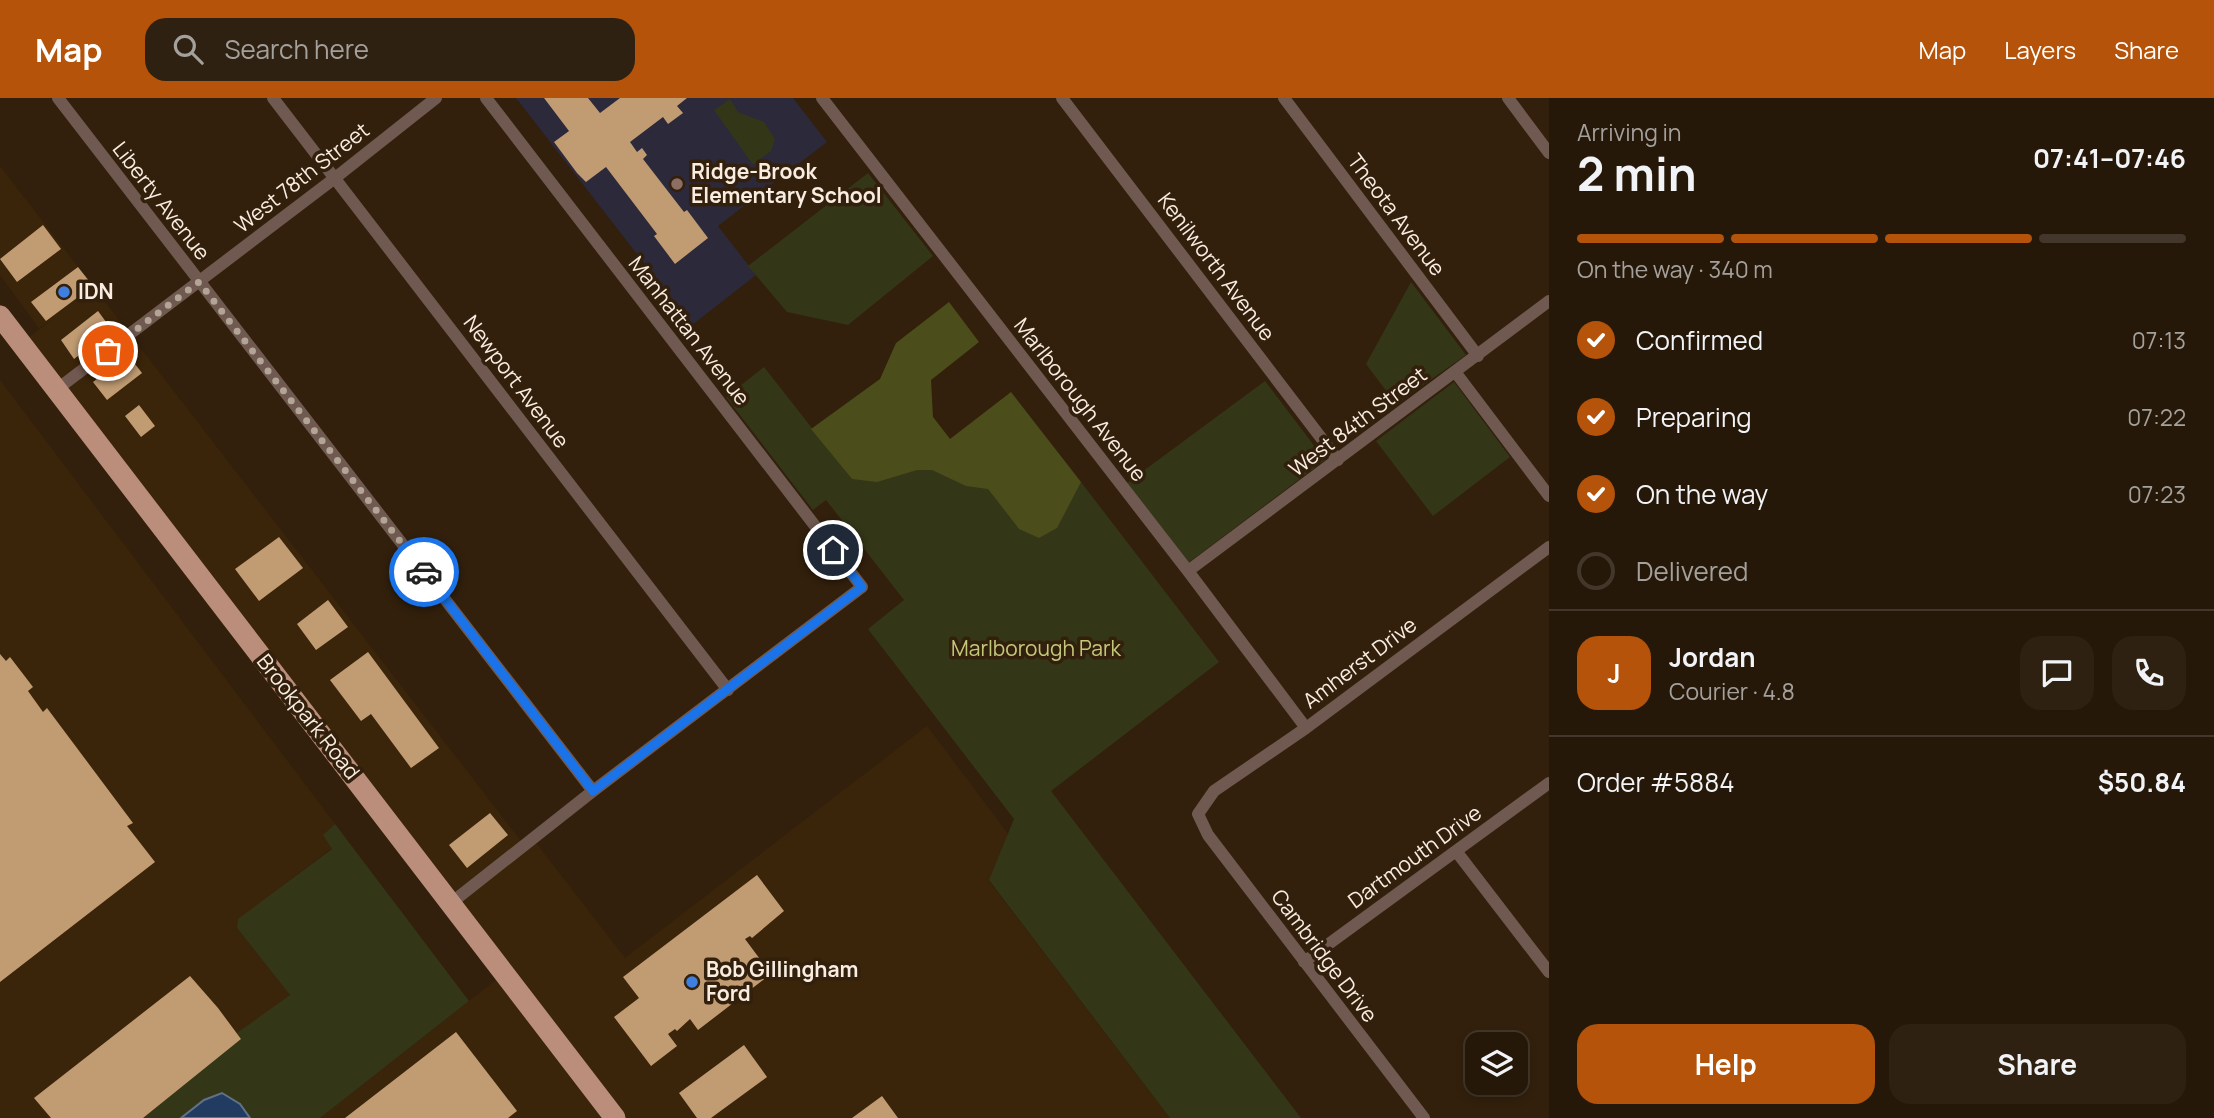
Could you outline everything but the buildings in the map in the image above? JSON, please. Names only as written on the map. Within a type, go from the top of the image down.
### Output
[{"type":"main road","name":"Brookpark Road","points":[[0,316],[615,1118]]},
{"type":"street","name":"Liberty Avenue","points":[[58,98],[593,791]]},
{"type":"street","name":"Newport Avenue","points":[[273,98],[728,690]]},
{"type":"street","name":"West 78th Street","points":[[56,390],[436,98]]},
{"type":"street","name":"Manhattan Avenue","points":[[486,98],[862,587],[728,690]]},
{"type":"street","name":"Marlborough Avenue","points":[[822,98],[1306,728]]},
{"type":"street","name":"Kenilworth Avenue","points":[[1062,98],[1338,460]]},
{"type":"street","name":"Theota Avenue","points":[[1283,98],[1478,356]]},
{"type":"street","points":[[1508,98],[1549,153]]},
{"type":"street","name":"West 84th Street","points":[[1188,572],[1549,301]]},
{"type":"street","points":[[1456,373],[1549,496]]},
{"type":"street","name":"Amherst Drive","points":[[1198,814],[1214,792],[1306,728],[1549,547]]},
{"type":"street","points":[[451,903],[593,791],[728,690]]},
{"type":"street","name":"Dartmouth Drive","points":[[1304,962],[1549,782]]},
{"type":"street","name":"Cambridge Drive","points":[[1198,814],[1208,835],[1424,1118]]},
{"type":"street","points":[[1456,851],[1549,972]]},
{"type":"shaded area","name":"Ridge-Brook Elementary School","points":[[516,98],[793,98],[827,142],[718,226],[756,275],[692,325]]},
{"type":"shaded area","points":[[0,166],[524,845],[533,839],[625,958],[927,726],[1008,834],[989,881],[1170,1118],[624,1118],[27,339],[55,317],[39,328],[0,275]]},
{"type":"shaded area","points":[[949,302],[979,342],[931,380],[933,417],[950,439],[1011,392],[1081,482],[1057,528],[1039,538],[1019,529],[988,489],[966,486],[932,470],[917,470],[877,482],[852,479],[811,429],[880,379],[896,343]]},
{"type":"shaded area","points":[[0,380],[335,824],[323,835],[332,848],[238,920],[237,928],[290,995],[133,1118],[0,1118]]},
{"type":"shaded area","points":[[496,980],[602,1118],[320,1118]]},
{"type":"green space","points":[[730,99],[738,112],[764,122],[775,139],[771,151],[753,165],[714,110]]},
{"type":"green space","points":[[868,173],[933,256],[848,325],[787,312],[748,266]]},
{"type":"green space","points":[[1411,282],[1466,355],[1396,404],[1366,364]]},
{"type":"green space","name":"Marlborough Park","points":[[764,367],[852,479],[933,417],[1019,529],[1081,482],[1219,662],[1051,791],[1301,1118],[1170,1118],[989,880],[1014,819],[868,629],[904,600],[826,500],[813,510],[726,397]]},
{"type":"green space","points":[[1265,381],[1325,460],[1188,563],[1127,483]]},
{"type":"green space","points":[[1454,382],[1510,457],[1433,516],[1376,441]]},
{"type":"green space","points":[[335,824],[469,1001],[320,1118],[250,1118],[240,1104],[204,1100],[181,1118],[136,1118],[241,1039],[237,1033],[290,995],[237,928],[238,919],[332,849],[323,835]]},
{"type":"water","points":[[222,1093],[240,1104],[250,1118],[181,1118],[204,1100]]},
{"type":"way so far","points":[[108,351],[199,282],[424,572]]},
{"type":"place","name":"Ridge-Brook Elementary School","points":[[677,184]]},
{"type":"place","name":"IDN","points":[[64,292]]},
{"type":"place","name":"Bob Gillingham Ford","points":[[692,982]]},
{"type":"route","points":[[424,572],[593,791],[862,587],[833,550]]}]
